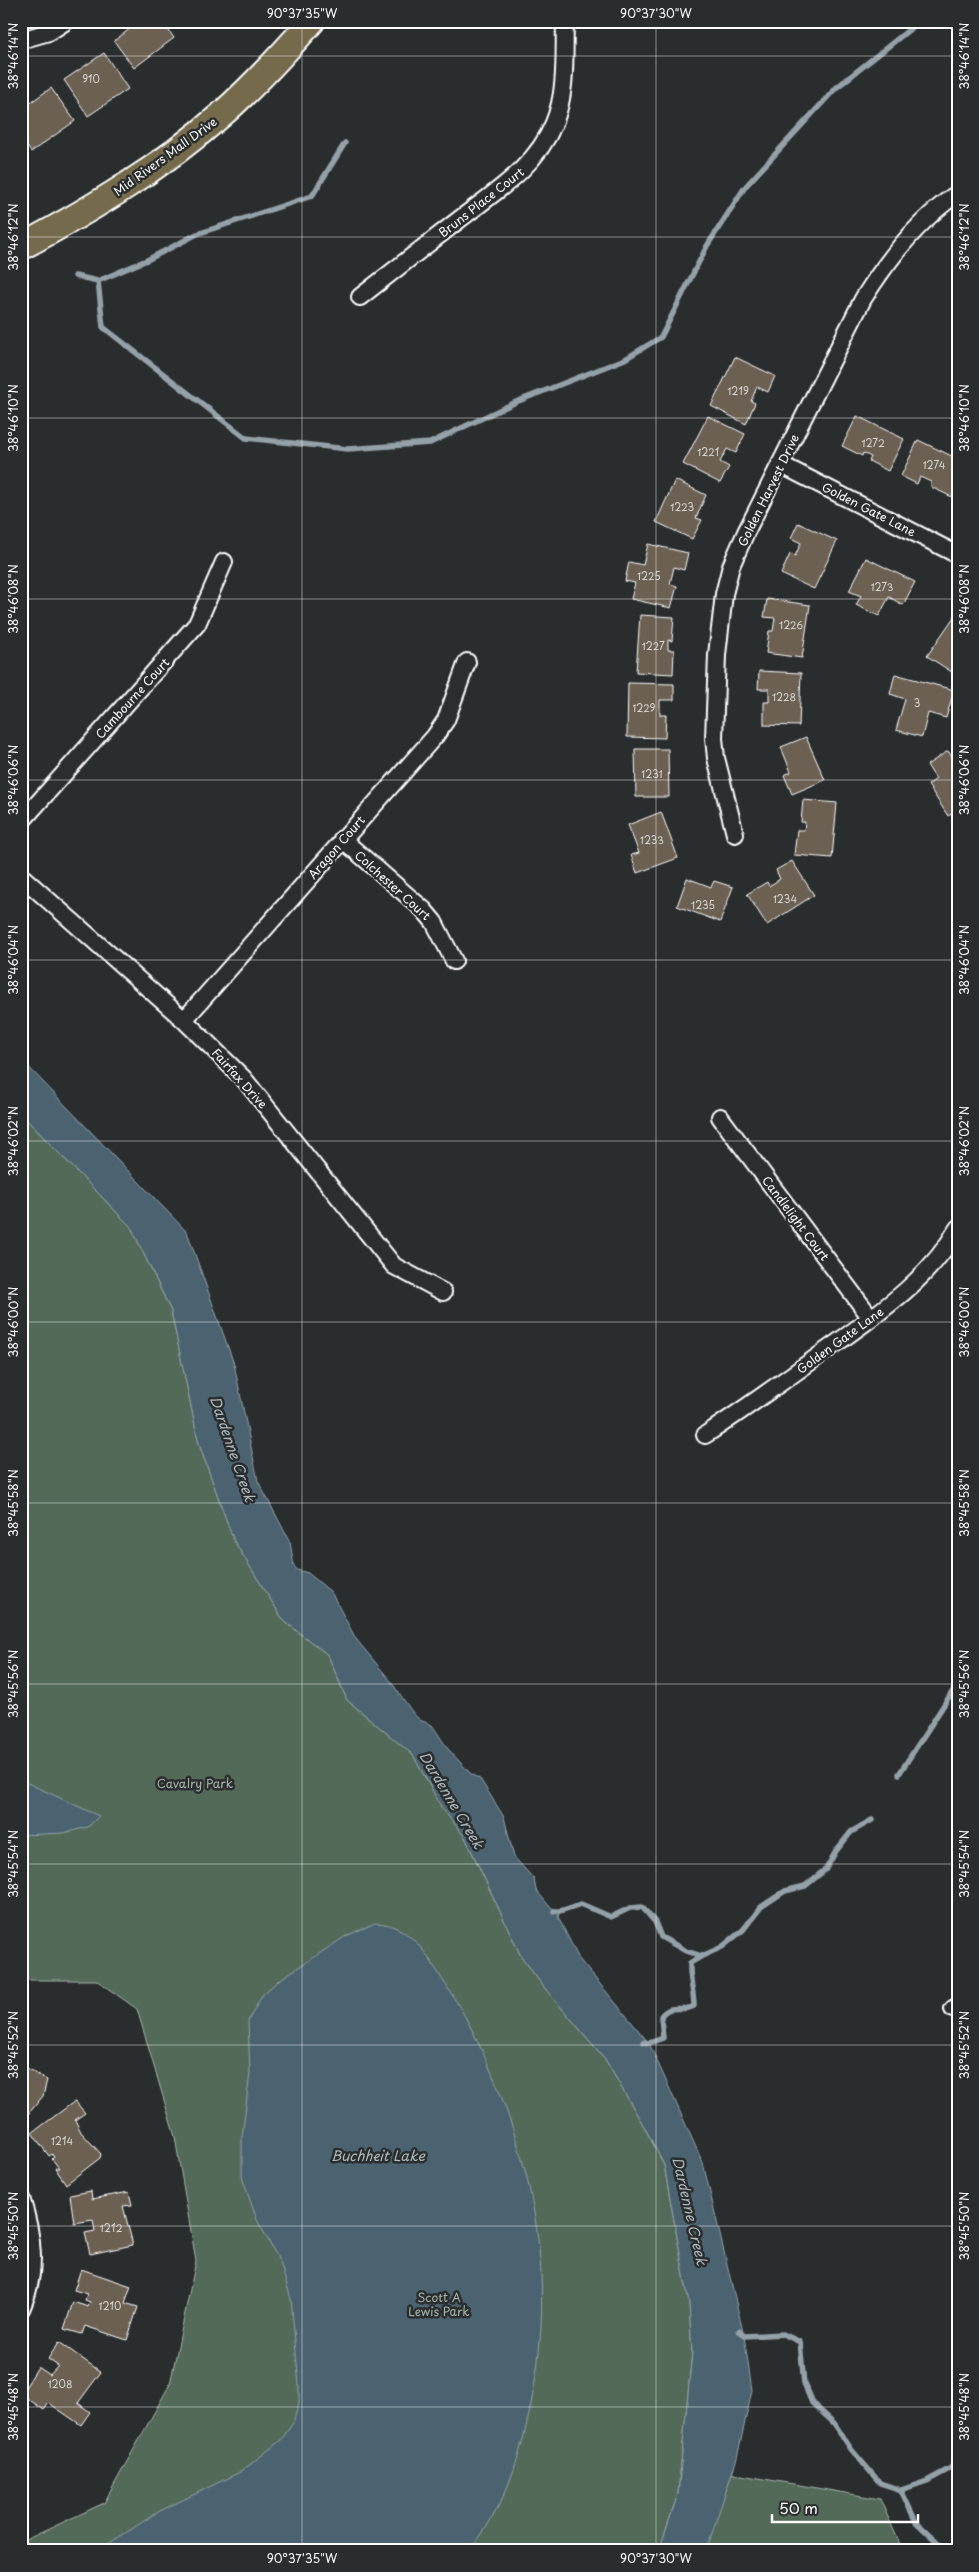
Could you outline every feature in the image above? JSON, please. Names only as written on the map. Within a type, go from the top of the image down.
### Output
[{"type":"main road","name":"Mid Rivers Mall Drive","points":[[21,247],[91,208],[176,151],[221,115],[256,82],[312,21]]},
{"type":"street","points":[[21,40],[49,32],[66,21]]},
{"type":"street","name":"Bruns Place Court","points":[[360,297],[527,166],[543,146],[555,122],[561,97],[565,21]]},
{"type":"street","name":"Golden Harvest Drive","points":[[735,834],[716,758],[714,738],[719,624],[731,566],[863,299],[884,266],[903,242],[955,199]]},
{"type":"street","name":"Golden Gate Lane","points":[[780,464],[958,555]]},
{"type":"street","name":"Cambourne Court","points":[[21,822],[197,624],[224,562]]},
{"type":"street","name":"Aragon Court","points":[[184,1020],[435,736],[446,720],[467,662]]},
{"type":"street","name":"Colchester Court","points":[[342,839],[424,910],[434,922],[454,961]]},
{"type":"street","name":"Fairfax Drive","points":[[21,876],[184,1020],[244,1079],[394,1266],[443,1292]]},
{"type":"street","name":"Candlelight Court","points":[[720,1117],[871,1318]]},
{"type":"street","name":"Golden Gate Lane","points":[[705,1435],[747,1408],[908,1289],[945,1248],[958,1228]]},
{"type":"street","points":[[21,2198],[34,2250],[30,2279],[21,2309]]},
{"type":"green space","name":"Scott A Lewis Park","points":[[21,1114],[131,1227],[171,1311],[199,1444],[234,1541],[284,1621],[328,1655],[347,1700],[413,1755],[442,1808],[465,1837],[521,1956],[543,1986],[605,2059],[664,2165],[689,2303],[692,2353],[678,2494],[659,2551],[21,2551],[21,2542],[104,2503],[170,2384],[196,2261],[175,2137],[137,2009],[96,1980],[21,1980]]},
{"type":"green space","points":[[718,2471],[880,2499],[903,2551],[684,2551]]},
{"type":"water","name":"Dardenne Creek","points":[[21,1059],[187,1232],[234,1364],[258,1481],[290,1542],[294,1566],[297,1570],[308,1573],[331,1592],[356,1639],[389,1679],[413,1713],[420,1720],[432,1725],[448,1749],[470,1773],[480,1779],[504,1817],[514,1857],[534,1879],[536,1890],[550,1907],[560,1911],[558,1917],[579,1959],[649,2043],[703,2163],[744,2336],[752,2390],[737,2458],[706,2551],[659,2551],[678,2494],[692,2353],[689,2303],[664,2165],[605,2059],[543,1986],[521,1956],[465,1837],[442,1808],[413,1755],[347,1700],[328,1655],[284,1621],[234,1541],[199,1444],[171,1311],[131,1227],[21,1114]]},
{"type":"water","points":[[21,1780],[99,1816],[88,1827],[63,1833],[21,1835]]},
{"type":"water","name":"Buchheit Lake","points":[[375,1923],[389,1925],[411,1937],[428,1956],[456,2001],[476,2038],[498,2088],[513,2129],[524,2169],[533,2208],[539,2248],[542,2289],[541,2329],[537,2371],[529,2414],[508,2486],[491,2519],[469,2551],[97,2551],[160,2511],[242,2471],[281,2440],[293,2423],[299,2403],[299,2385],[291,2299],[280,2262],[257,2220],[242,2177],[242,2137],[250,2073],[248,2021],[263,1994],[279,1980],[346,1936]]},
{"type":"building","points":[[140,21],[162,21],[174,38],[134,68],[114,41]]},
{"type":"building","points":[[104,53],[128,89],[88,116],[64,80]]},
{"type":"building","points":[[51,88],[75,121],[31,152],[21,138],[21,109]]},
{"type":"building","points":[[735,357],[775,376],[768,392],[757,387],[751,401],[755,403],[746,424],[711,406]]},
{"type":"building","points":[[708,416],[745,434],[736,453],[727,449],[720,462],[729,467],[720,483],[683,464]]},
{"type":"building","points":[[857,416],[904,439],[888,471],[869,461],[871,457],[863,453],[862,456],[842,446]]},
{"type":"building","points":[[918,440],[958,459],[958,484],[952,497],[931,487],[931,482],[920,477],[917,484],[901,476]]},
{"type":"building","points":[[675,480],[706,495],[696,518],[702,520],[692,539],[656,522]]},
{"type":"building","points":[[798,523],[837,541],[814,589],[781,574],[790,554],[795,556],[801,543],[791,538]]},
{"type":"building","points":[[648,544],[688,553],[684,570],[674,567],[670,584],[677,586],[671,608],[631,599],[635,583],[625,581],[629,562],[643,565]]},
{"type":"building","points":[[866,558],[915,582],[903,605],[889,597],[879,616],[856,605],[861,596],[849,591]]},
{"type":"building","points":[[767,599],[810,605],[802,658],[766,653],[769,631],[773,631],[775,618],[764,617]]},
{"type":"building","points":[[958,611],[958,676],[927,656]]},
{"type":"building","points":[[640,615],[674,617],[672,641],[668,640],[668,650],[674,650],[673,674],[636,672]]},
{"type":"building","points":[[759,671],[801,673],[799,726],[764,725],[764,702],[769,702],[769,689],[758,689]]},
{"type":"building","points":[[895,674],[954,690],[946,718],[928,713],[922,737],[896,730],[905,699],[890,694]]},
{"type":"building","points":[[628,683],[674,684],[674,700],[660,700],[660,715],[666,715],[665,738],[627,737]]},
{"type":"building","points":[[806,737],[825,780],[792,794],[784,775],[791,772],[781,747]]},
{"type":"building","points":[[635,749],[668,749],[669,797],[636,797]]},
{"type":"building","points":[[948,751],[958,765],[958,810],[948,816],[928,785],[936,779],[927,765]]},
{"type":"building","points":[[803,800],[837,803],[832,858],[794,855],[797,830],[804,830],[805,822],[801,822]]},
{"type":"building","points":[[661,812],[678,858],[637,873],[631,855],[639,853],[628,825]]},
{"type":"building","points":[[792,861],[814,895],[767,925],[747,894],[767,882],[769,886],[780,879],[776,870]]},
{"type":"building","points":[[687,878],[711,887],[714,881],[733,887],[720,922],[677,906]]},
{"type":"building","points":[[21,2065],[47,2080],[43,2096],[25,2118],[21,2115]]},
{"type":"building","points":[[75,2101],[85,2113],[75,2120],[81,2132],[101,2154],[100,2158],[66,2184],[55,2168],[59,2168],[52,2159],[54,2157],[52,2154],[49,2156],[32,2133]]},
{"type":"building","points":[[91,2191],[92,2199],[129,2192],[132,2205],[123,2206],[133,2245],[90,2254],[85,2233],[95,2231],[93,2220],[74,2223],[70,2195]]},
{"type":"building","points":[[81,2269],[131,2286],[125,2303],[138,2307],[127,2340],[85,2326],[82,2334],[64,2329],[73,2302],[88,2307],[90,2302],[85,2300],[87,2294],[74,2290]]},
{"type":"building","points":[[59,2342],[101,2372],[78,2403],[90,2412],[81,2425],[49,2403],[44,2410],[21,2394],[38,2367],[50,2375],[58,2366],[48,2359]]},
{"type":"waterway","points":[[98,281],[103,327],[246,438],[348,449],[430,443],[516,402],[625,359],[661,337],[707,246],[745,187],[836,88],[920,21]]},
{"type":"waterway","points":[[75,276],[98,281],[149,259],[197,234],[312,196],[345,143]]},
{"type":"waterway","points":[[899,1774],[958,1683]]},
{"type":"waterway","points":[[554,1911],[560,1911],[581,1904],[611,1917],[630,1908],[642,1907],[655,1922],[661,1937],[686,1951],[702,1956],[722,1947],[743,1930],[761,1907],[785,1891],[805,1886],[826,1869],[836,1851],[851,1832],[872,1820]]},
{"type":"waterway","points":[[644,2042],[649,2043],[663,2038],[661,2016],[665,2012],[694,2006],[690,1963],[702,1956]]},
{"type":"waterway","points":[[739,2331],[744,2336],[783,2334],[800,2342],[804,2384],[812,2403],[834,2423],[851,2449],[880,2483],[901,2490],[927,2481],[951,2468],[958,2457]]},
{"type":"waterway","points":[[901,2490],[916,2522],[947,2551]]},
{"type":"park label","name":"Cavalry Park","points":[[195,1783]]}]
